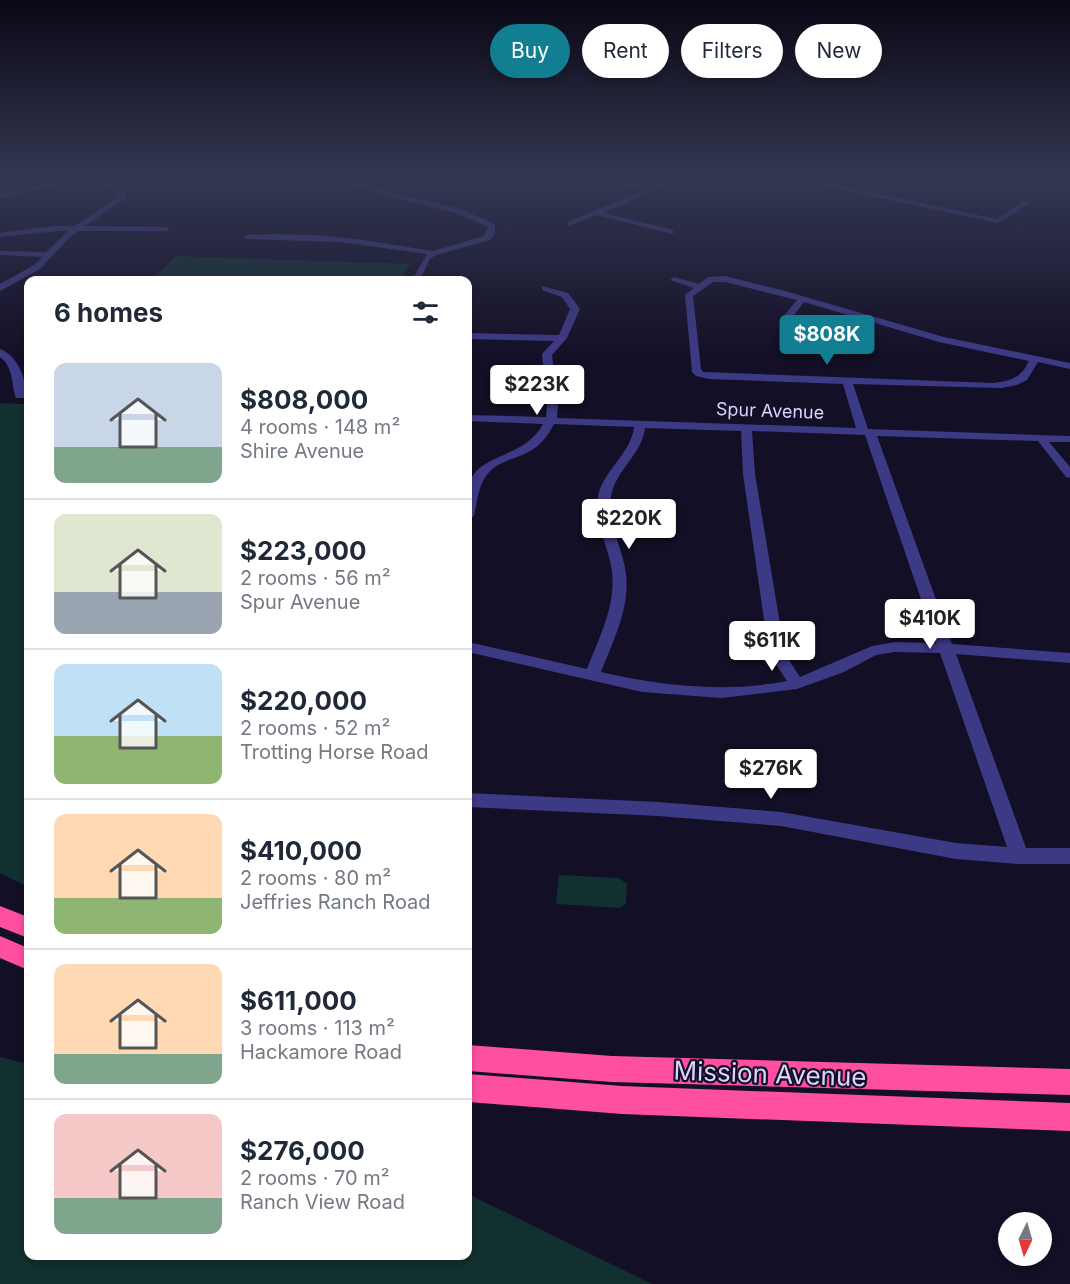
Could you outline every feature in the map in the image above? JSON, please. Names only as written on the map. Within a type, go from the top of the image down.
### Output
[{"type":"highway","points":[[0,916],[24,926]]},
{"type":"highway","points":[[0,947],[24,957]]},
{"type":"highway","name":"Mission Avenue","points":[[472,1058],[612,1069],[1070,1082]]},
{"type":"highway","name":"Mission Avenue","points":[[472,1088],[633,1100],[1070,1117]]},
{"type":"street","points":[[0,288],[24,276],[50,255],[64,238]]},
{"type":"street","points":[[319,238],[389,244],[433,253]]},
{"type":"street","points":[[418,276],[427,258],[433,253],[485,238]]},
{"type":"street","points":[[0,253],[50,255]]},
{"type":"street","points":[[1034,360],[1026,376],[1017,382],[1002,385],[709,376],[700,374],[696,370],[689,295],[698,286],[711,279],[725,279],[969,346],[1070,366]]},
{"type":"street","points":[[674,280],[698,286]]},
{"type":"street","points":[[472,501],[479,475],[490,466],[524,453],[537,443],[551,421],[552,383],[546,360],[547,354],[562,338],[574,313],[574,305],[565,295],[545,288]]},
{"type":"street","points":[[796,345],[787,318],[802,299]]},
{"type":"street","points":[[897,341],[910,331]]},
{"type":"street","points":[[472,336],[562,338]]},
{"type":"street","points":[[0,352],[11,360],[19,382],[20,396]]},
{"type":"street","points":[[847,381],[947,648],[1019,856]]},
{"type":"street","name":"Spur Avenue","points":[[472,418],[1070,439]]},
{"type":"street","points":[[592,675],[617,610],[620,591],[619,571],[603,516],[605,490],[616,469],[634,450],[640,437],[640,425]]},
{"type":"street","points":[[746,428],[749,474],[777,654],[797,684]]},
{"type":"street","points":[[1042,439],[1070,474]]},
{"type":"street","points":[[472,648],[642,687],[721,693],[797,684],[839,668],[872,651],[895,647],[947,648],[1070,658]]},
{"type":"street","points":[[472,800],[658,809],[781,819],[956,851],[1019,856],[1070,856]]},
{"type":"green space","points":[[176,256],[410,264],[403,276],[155,276]]},
{"type":"green space","points":[[0,403],[24,404],[24,885],[0,873]]},
{"type":"green space","points":[[559,875],[619,878],[627,884],[626,904],[620,908],[556,904]]},
{"type":"green space","points":[[0,1057],[24,1063],[24,1260],[472,1260],[472,1196],[652,1284],[0,1284]]}]
